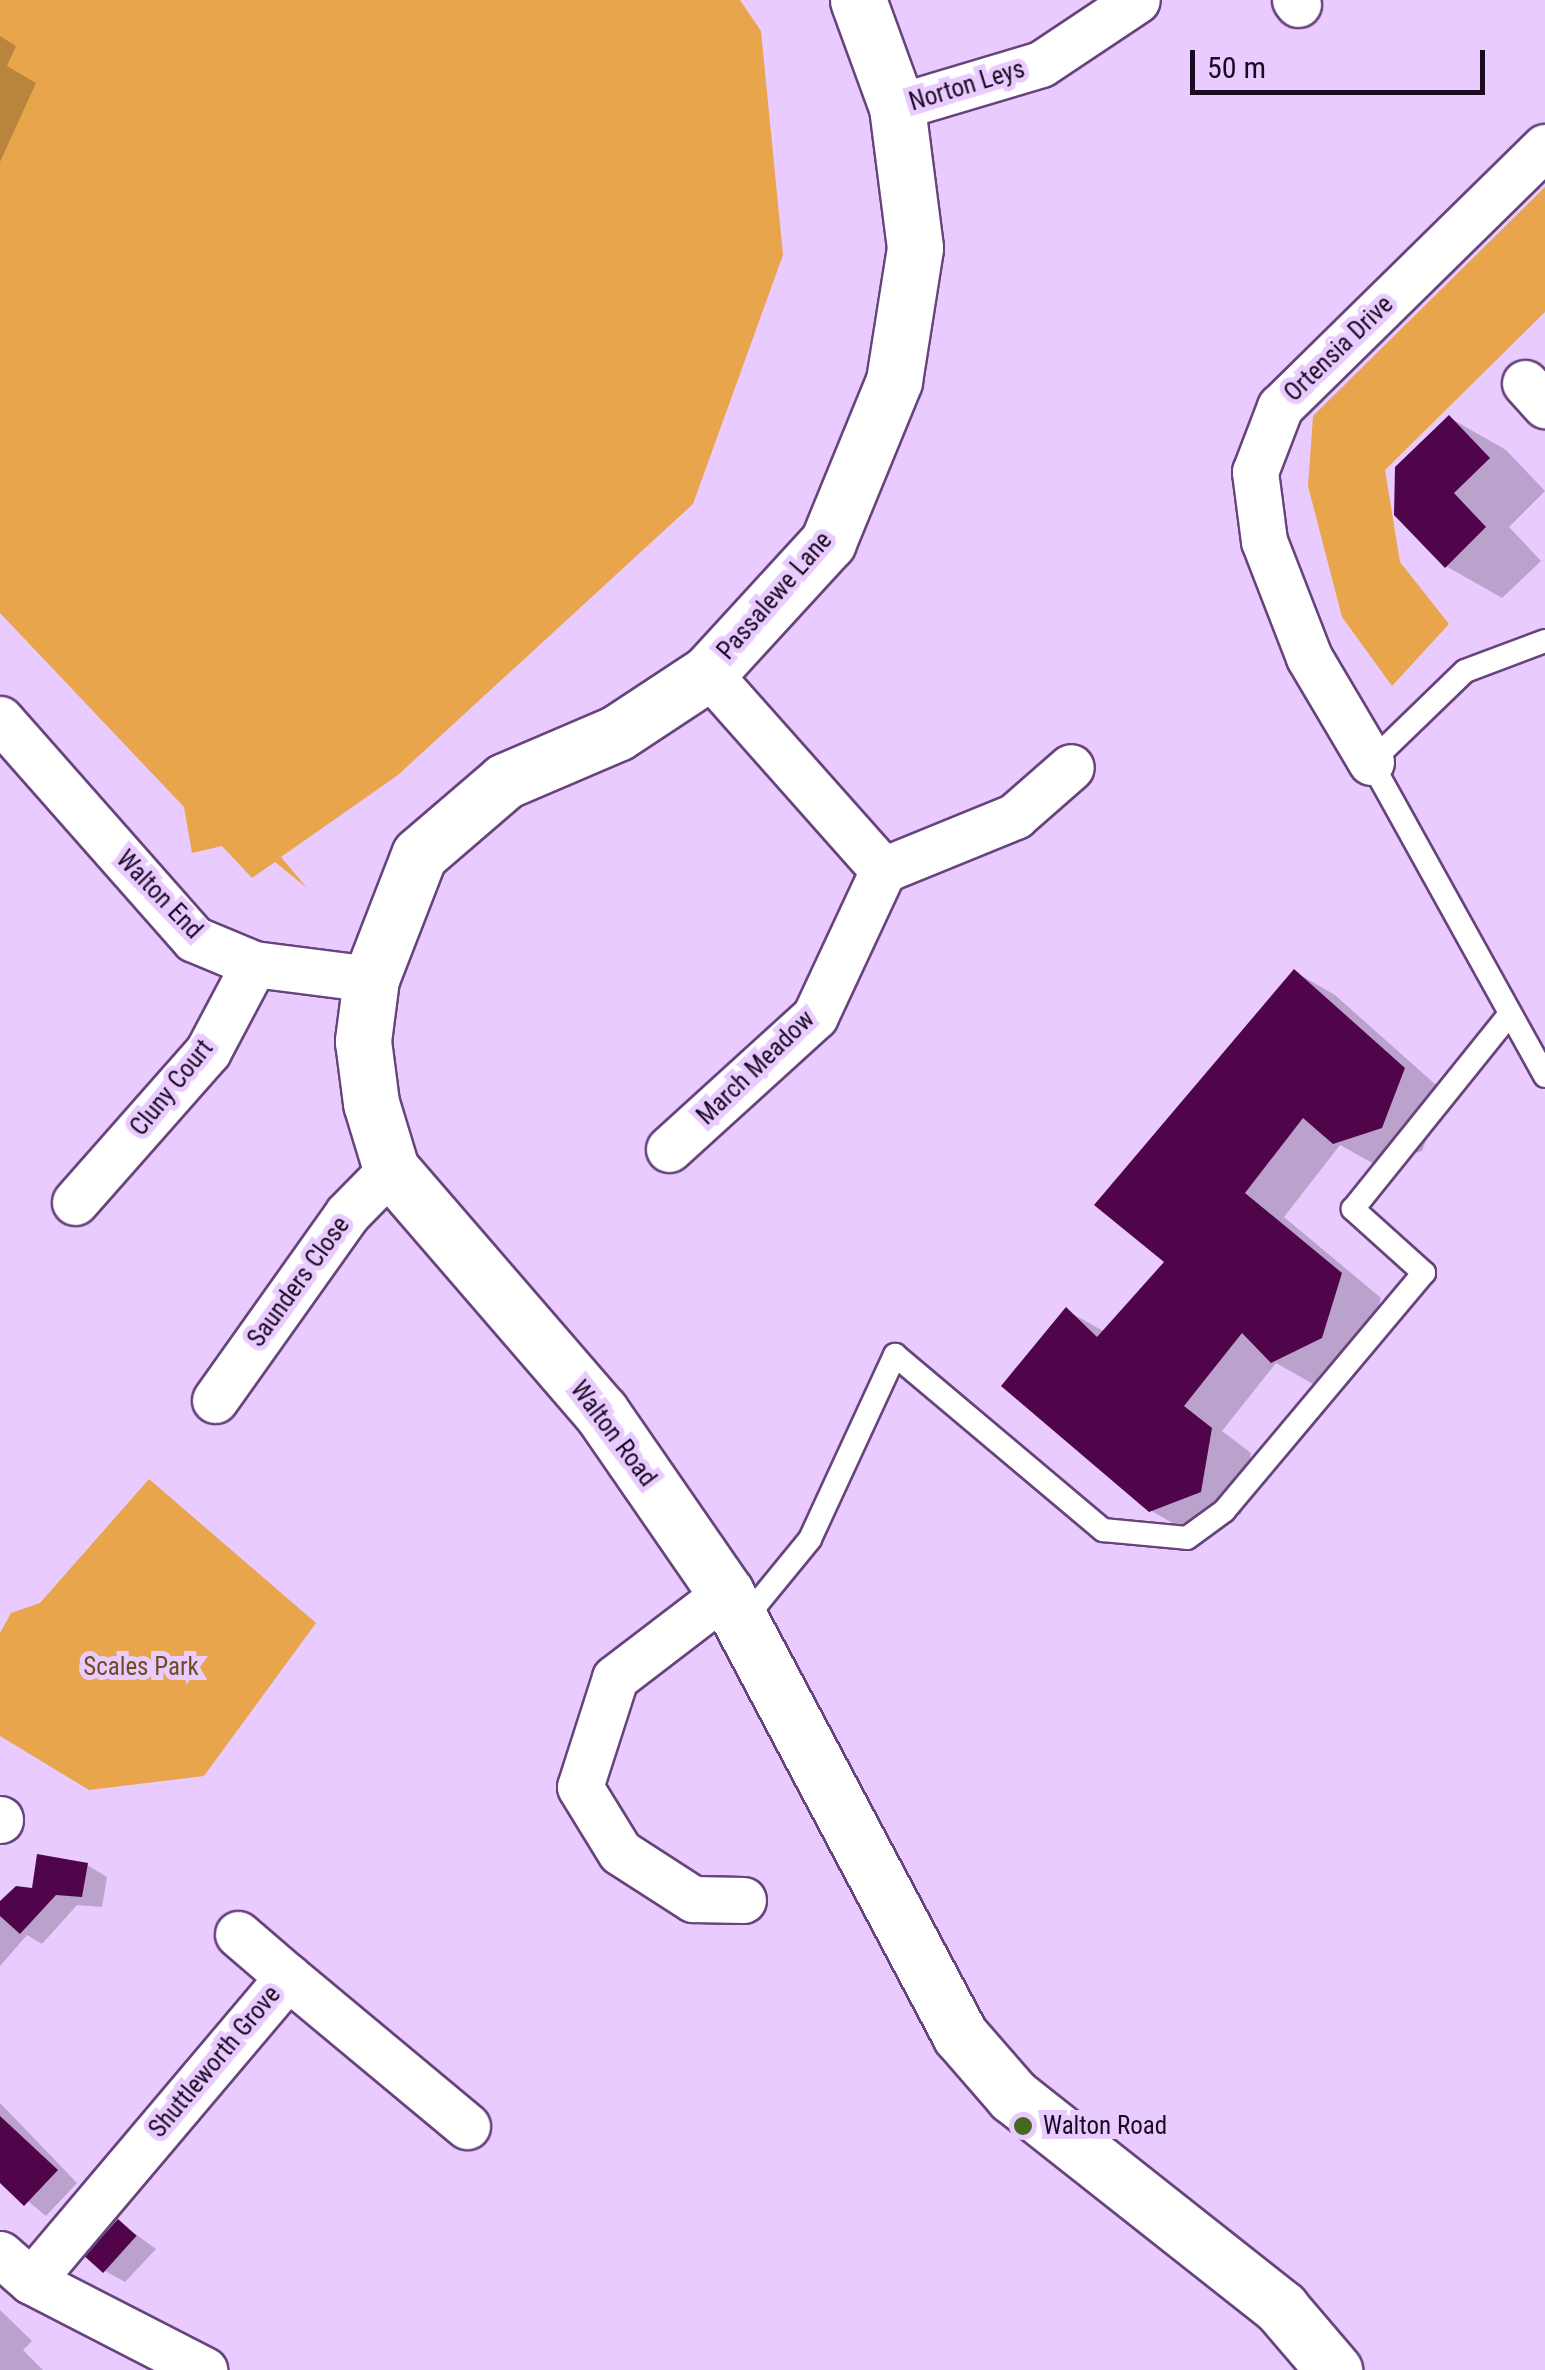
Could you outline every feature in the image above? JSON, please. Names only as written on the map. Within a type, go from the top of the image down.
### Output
[{"type":"street","name":"Passalewe Lane","points":[[370,979],[419,856],[505,781],[617,732],[708,673],[828,542],[894,381],[915,248],[897,107],[858,0]]},
{"type":"street","name":"Norton Leys","points":[[897,107],[1041,64],[1137,0]]},
{"type":"street","name":"Ortensia Drive","points":[[1371,762],[1310,656],[1264,541],[1254,472],[1280,407],[1545,147]]},
{"type":"street","points":[[708,673],[883,870],[1015,816],[1072,767]]},
{"type":"street","name":"Walton End","points":[[0,719],[194,939],[254,964],[370,979]]},
{"type":"street","name":"March Meadow","points":[[669,1150],[815,1016],[883,870]]},
{"type":"street","name":"Cluny Court","points":[[76,1202],[208,1050],[254,964]]},
{"type":"street","name":"Walton Road","points":[[370,979],[363,1040],[371,1104],[391,1169],[601,1412],[734,1607],[960,2035],[1013,2096],[1281,2308],[1334,2370]]},
{"type":"street","name":"Saunders Close","points":[[215,1400],[348,1214],[391,1169]]},
{"type":"street","points":[[734,1607],[615,1678],[580,1787],[620,1852],[693,1899],[743,1900]]},
{"type":"street","points":[[238,1934],[288,1976]]},
{"type":"street","name":"Shuttleworth Grove","points":[[204,2370],[16,2267],[288,1976],[467,2126]]},
{"type":"lane","points":[[1545,641],[1465,671],[1371,762],[1545,1076]]},
{"type":"lane","points":[[734,1607],[810,1540],[895,1355],[1103,1530],[1188,1538],[1224,1510],[1424,1272],[1354,1209],[1510,1014]]},
{"type":"green space","points":[[0,0],[740,0],[761,31],[783,255],[693,504],[398,775],[281,857],[307,888],[275,862],[252,878],[222,846],[192,853],[184,807],[0,613]]},
{"type":"green space","points":[[1545,187],[1545,312],[1385,470],[1400,562],[1449,624],[1392,686],[1342,617],[1308,486],[1313,416]]},
{"type":"green space","name":"Scales Park","points":[[149,1479],[316,1623],[204,1776],[89,1790],[0,1736],[0,1633],[11,1613],[40,1603]]},
{"type":"building","points":[[1449,415],[1490,458],[1454,493],[1486,527],[1445,568],[1394,515],[1395,467]]},
{"type":"building","points":[[1294,969],[1405,1068],[1382,1128],[1333,1144],[1303,1118],[1245,1193],[1342,1273],[1322,1338],[1271,1363],[1242,1333],[1184,1406],[1212,1428],[1201,1492],[1149,1512],[1001,1386],[1066,1307],[1097,1337],[1164,1262],[1094,1205]]},
{"type":"building","points":[[37,1854],[88,1863],[82,1897],[56,1895],[20,1934],[0,1916],[0,1901],[16,1886],[32,1888]]},
{"type":"building","points":[[0,2116],[58,2170],[24,2206],[0,2183]]},
{"type":"building","points":[[118,2219],[137,2236],[103,2273],[85,2256]]},
{"type":"place","name":"Walton Road","points":[[1023,2126]]}]
